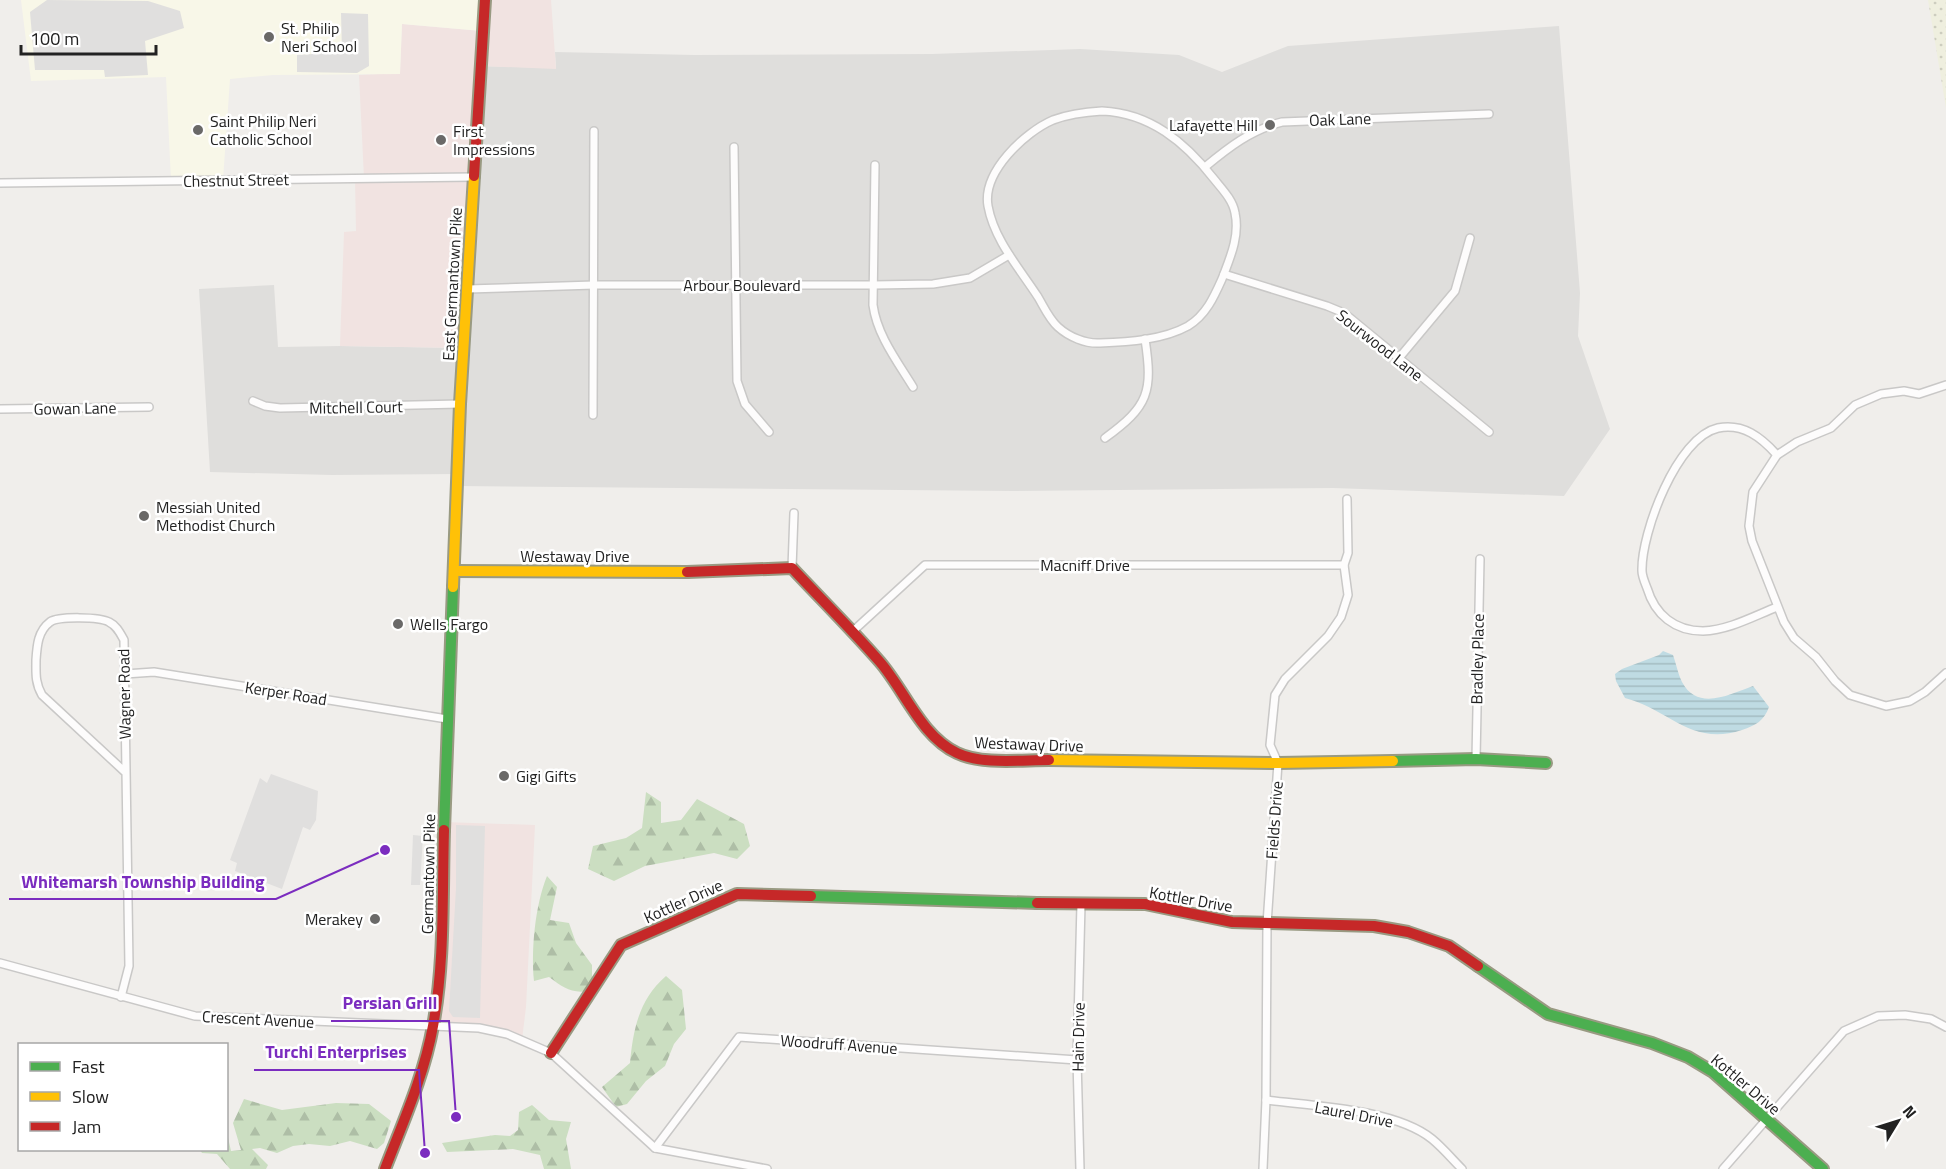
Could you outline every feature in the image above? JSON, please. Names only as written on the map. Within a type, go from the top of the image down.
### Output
[{"type":"street","name":"East Germantown Pike","points":[[454,571],[460,404],[485,0]]},
{"type":"street","points":[[1116,111],[1131,114],[1151,123],[1185,145],[1205,167],[1232,202],[1236,214],[1235,241],[1224,274],[1208,308],[1189,326],[1166,335],[1145,339],[1097,344],[1066,333],[1049,316],[1010,255],[995,226],[988,205],[991,182],[1003,161],[1022,139],[1051,121],[1086,112],[1116,111]]},
{"type":"street","name":"Oak Lane","points":[[1205,167],[1240,139],[1265,126],[1282,122],[1489,114]]},
{"type":"street","points":[[593,415],[594,131]]},
{"type":"street","points":[[734,147],[736,371],[739,389],[749,411],[769,432]]},
{"type":"street","points":[[875,165],[873,305],[878,327],[912,387]]},
{"type":"street","name":"Chestnut Street","points":[[0,183],[473,177]]},
{"type":"street","points":[[1399,358],[1455,291],[1470,238]]},
{"type":"street","name":"Arbour Boulevard","points":[[468,289],[594,285],[874,285],[954,282],[981,273],[1010,255]]},
{"type":"street","name":"Sourwood Lane","points":[[1224,274],[1344,313],[1489,432]]},
{"type":"street","points":[[1105,438],[1130,420],[1147,391],[1149,377],[1145,339]]},
{"type":"street","points":[[1946,385],[1919,394],[1904,391],[1881,394],[1855,405],[1831,428],[1797,442],[1777,454],[1753,492],[1749,526],[1752,541],[1777,607],[1794,638],[1816,657],[1834,681],[1850,694],[1886,706],[1910,701],[1925,692],[1946,673]]},
{"type":"street","name":"Mitchell Court","points":[[253,401],[264,406],[280,408],[460,404]]},
{"type":"street","name":"Gowan Lane","points":[[0,409],[149,407]]},
{"type":"street","points":[[1777,454],[1766,442],[1748,430],[1733,427],[1717,428],[1703,434],[1690,446],[1673,473],[1656,510],[1644,547],[1642,572],[1651,601],[1665,620],[1684,628],[1703,631],[1725,628],[1777,607]]},
{"type":"street","name":"Fields Drive","points":[[1263,1169],[1266,1100],[1267,924],[1278,763],[1270,745],[1275,695],[1285,679],[1328,636],[1341,617],[1348,595],[1344,565],[1348,554],[1347,499]]},
{"type":"street","points":[[792,568],[794,513]]},
{"type":"street","name":"Bradley Place","points":[[1476,759],[1480,559]]},
{"type":"street","name":"Macniff Drive","points":[[852,632],[925,565],[1344,565]]},
{"type":"street","name":"Westaway Drive","points":[[454,571],[723,572],[792,568],[882,664],[929,732],[943,745],[960,755],[973,759],[1278,763],[1476,759],[1546,763]]},
{"type":"street","name":"Germantown Pike","points":[[385,1169],[417,1088],[433,1026],[440,978],[447,719],[454,571]]},
{"type":"street","name":"Wagner Road","points":[[121,997],[129,966],[124,640],[116,626],[101,619],[57,619],[49,623],[37,639],[37,686],[42,695],[125,772]]},
{"type":"street","name":"Kerper Road","points":[[125,674],[154,672],[447,719]]},
{"type":"street","name":"Kottler Drive","points":[[551,1053],[621,945],[736,894],[1145,904],[1232,922],[1374,926],[1408,932],[1449,946],[1548,1014],[1652,1043],[1688,1057],[1713,1072],[1823,1169]]},
{"type":"street","name":"Hain Drive","points":[[1080,1169],[1077,1060],[1081,904]]},
{"type":"street","name":"Crescent Avenue","points":[[0,963],[195,1016],[479,1028],[507,1034],[551,1053],[655,1148]]},
{"type":"street","points":[[1723,1169],[1844,1031],[1878,1016],[1896,1015],[1931,1019],[1946,1027]]},
{"type":"street","name":"Woodruff Avenue","points":[[655,1148],[739,1037],[1077,1060]]},
{"type":"street","name":"Laurel Drive","points":[[1266,1100],[1395,1119],[1431,1138],[1462,1169]]},
{"type":"street","points":[[655,1148],[767,1169]]},
{"type":"shaded area","name":"Saint Philip Neri Catholic School","points":[[21,0],[485,0],[482,31],[402,24],[400,74],[273,75],[230,79],[223,180],[171,180],[166,77],[31,81]]},
{"type":"shaded area","points":[[47,0],[148,1],[180,11],[184,28],[145,41],[148,75],[105,77],[104,70],[35,70],[30,12]]},
{"type":"shaded area","points":[[485,0],[551,0],[556,69],[480,66],[464,348],[340,346],[344,232],[356,231],[355,179],[364,178],[359,75],[400,73],[402,24],[482,31]]},
{"type":"shaded area","points":[[341,13],[368,14],[369,66],[357,73],[297,72],[297,55],[342,52]]},
{"type":"shaded area","points":[[1559,26],[1580,293],[1578,336],[1610,429],[1564,496],[1333,488],[1012,491],[457,486],[457,474],[332,475],[210,472],[199,289],[274,285],[278,347],[464,348],[480,66],[556,68],[555,52],[694,55],[932,54],[1080,49],[1179,55],[1222,72],[1288,46]]},
{"type":"shaded area","points":[[271,774],[318,791],[316,820],[310,830],[303,827],[282,889],[235,871],[237,863],[230,860],[260,778],[267,783]]},
{"type":"shaded area","points":[[444,822],[535,825],[526,1007],[522,1040],[507,1034],[433,1027]]},
{"type":"shaded area","points":[[456,825],[485,826],[480,1018],[453,1017],[449,1011],[456,888]]},
{"type":"shaded area","points":[[413,835],[423,836],[420,885],[411,885]]},
{"type":"green space","points":[[1928,0],[1946,0],[1946,108]]},
{"type":"green space","points":[[646,792],[661,802],[661,823],[681,820],[697,799],[744,824],[750,846],[737,859],[714,853],[645,866],[614,881],[588,869],[593,846],[626,838],[642,828]]},
{"type":"green space","points":[[547,876],[557,887],[550,920],[569,923],[576,943],[592,965],[592,990],[579,992],[569,990],[549,977],[534,981],[535,928],[539,901]]},
{"type":"green space","points":[[666,976],[682,990],[686,1029],[674,1044],[665,1066],[646,1081],[627,1104],[616,1107],[602,1087],[630,1063],[639,1016],[649,995]]},
{"type":"green space","points":[[244,1099],[282,1110],[336,1103],[369,1104],[391,1121],[384,1143],[377,1149],[350,1141],[330,1146],[309,1144],[293,1146],[277,1153],[260,1148],[252,1149],[268,1165],[266,1169],[230,1169],[217,1154],[202,1153],[201,1151],[228,1151],[228,1138],[231,1151],[241,1150],[233,1123]]},
{"type":"green space","points":[[532,1105],[549,1120],[571,1122],[566,1139],[571,1169],[544,1169],[540,1155],[513,1149],[447,1152],[442,1143],[495,1135],[510,1136],[518,1130],[519,1112]]},
{"type":"water","points":[[1663,651],[1673,655],[1679,676],[1689,691],[1705,699],[1725,696],[1753,686],[1769,707],[1765,716],[1742,730],[1724,734],[1708,734],[1681,725],[1641,703],[1625,698],[1615,674],[1622,669],[1659,655]]},
{"type":"traffic: fast","points":[[444,830],[453,587]]},
{"type":"traffic: fast","points":[[1393,761],[1476,759],[1546,763]]},
{"type":"traffic: fast","points":[[811,896],[1037,903]]},
{"type":"traffic: fast","points":[[1478,966],[1548,1014],[1652,1043],[1688,1057],[1713,1072],[1823,1169]]},
{"type":"traffic: slow","points":[[453,587],[460,404],[474,176]]},
{"type":"traffic: slow","points":[[454,571],[687,572]]},
{"type":"traffic: slow","points":[[1049,760],[1278,763],[1393,761]]},
{"type":"traffic: jam","points":[[474,176],[485,0]]},
{"type":"traffic: jam","points":[[687,572],[792,568],[880,662],[923,724],[944,745],[957,753],[978,759],[1049,760]]},
{"type":"traffic: jam","points":[[385,1169],[419,1081],[433,1026],[440,978],[444,830]]},
{"type":"traffic: jam","points":[[551,1053],[621,945],[737,894],[811,896]]},
{"type":"traffic: jam","points":[[1037,903],[1145,904],[1232,922],[1374,926],[1408,932],[1449,946],[1478,966]]},
{"type":"place","name":"St. Philip Neri School","points":[[269,37]]},
{"type":"place","name":"Lafayette Hill","points":[[1270,125]]},
{"type":"place","name":"Saint Philip Neri Catholic School","points":[[198,130]]},
{"type":"place","name":"First Impressions","points":[[441,140]]},
{"type":"place","name":"Messiah United Methodist Church","points":[[144,516]]},
{"type":"place","name":"Wells Fargo","points":[[398,624]]},
{"type":"place","name":"Gigi Gifts","points":[[504,776]]},
{"type":"place","name":"Whitemarsh Township Building","points":[[385,850]]},
{"type":"place","name":"Merakey","points":[[375,919]]},
{"type":"place","name":"Persian Grill","points":[[456,1117]]},
{"type":"place","name":"Turchi Enterprises","points":[[425,1153]]}]
